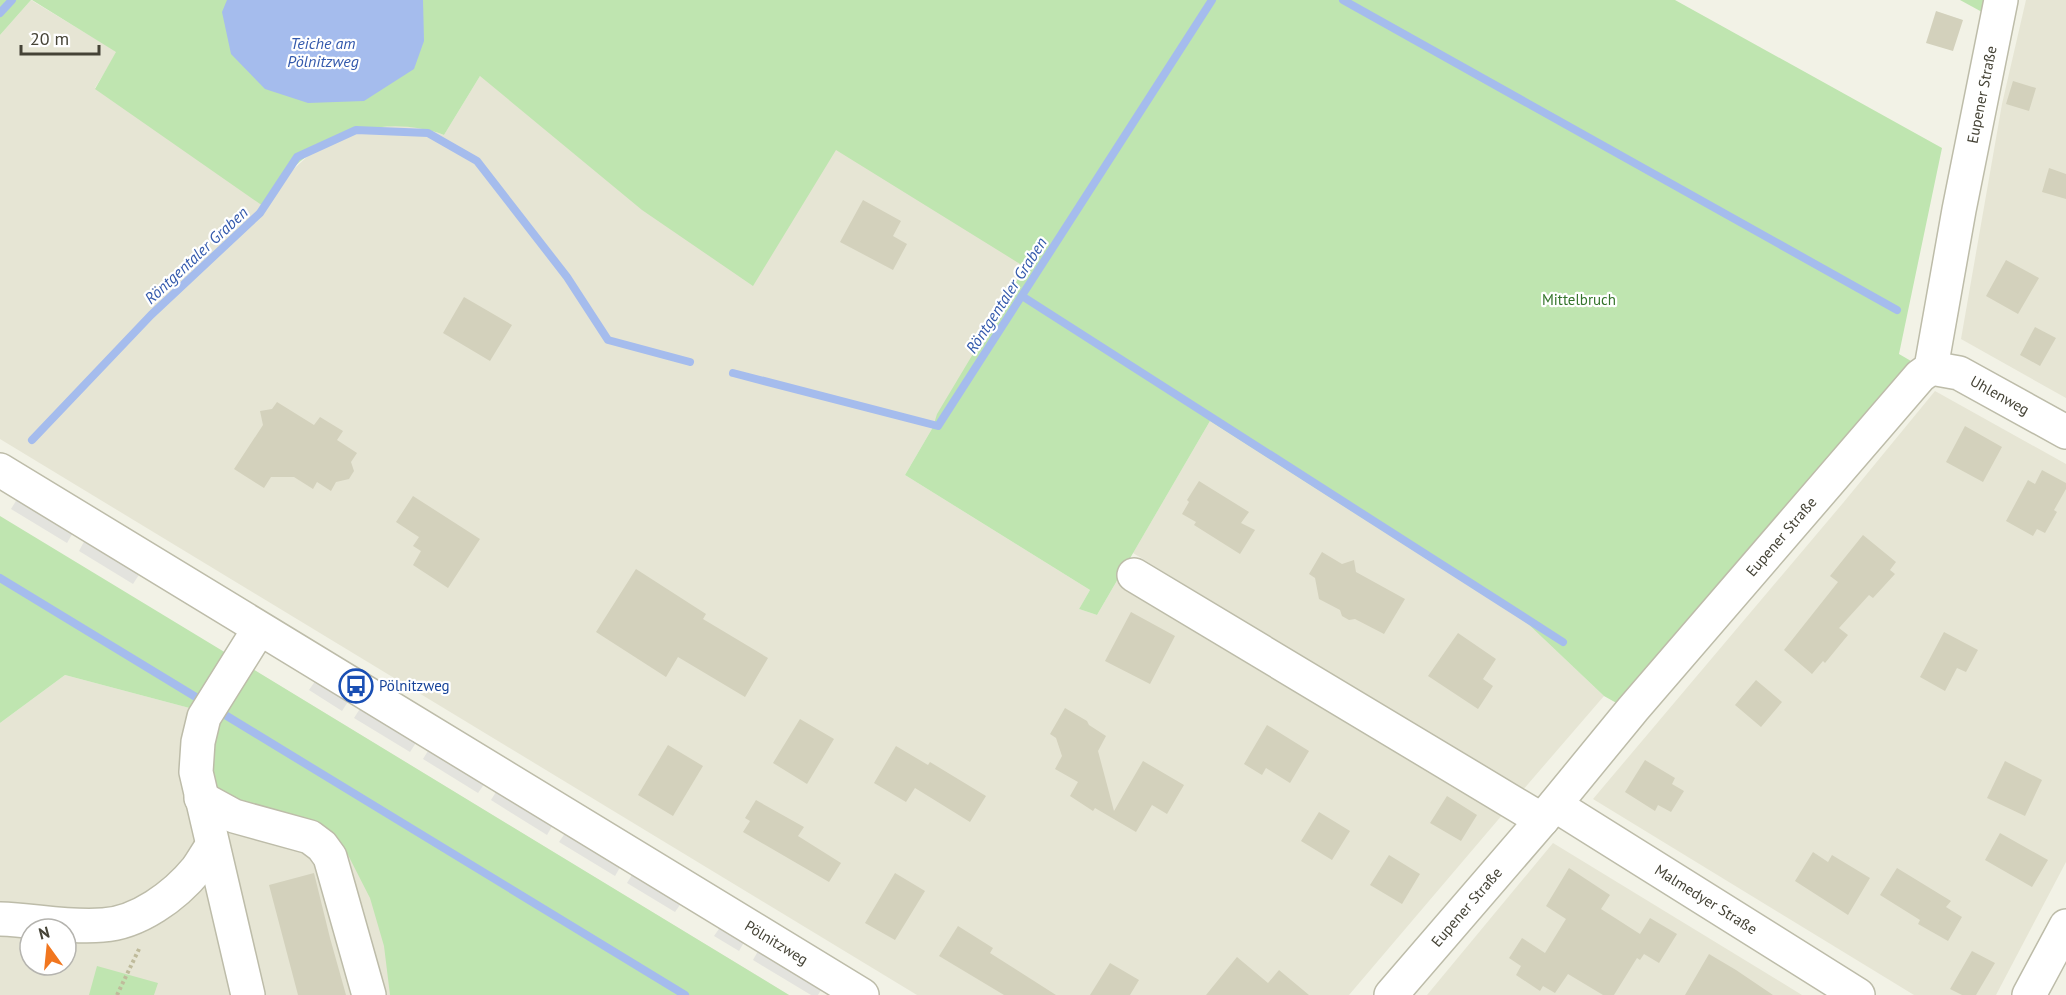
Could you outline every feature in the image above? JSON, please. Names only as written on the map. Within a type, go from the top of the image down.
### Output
[{"type":"street","name":"Eupener Straße","points":[[1391,995],[1549,813],[1633,709],[1920,376],[1932,368],[1959,210],[2001,0]]},
{"type":"street","name":"Uhlenweg","points":[[1932,368],[1959,373],[2066,432]]},
{"type":"street","name":"Pölnitzweg","points":[[0,470],[862,995]]},
{"type":"street","name":"Malmedyer Straße","points":[[1134,575],[1549,813],[1858,995]]},
{"type":"street","points":[[248,995],[196,772],[198,742],[204,717],[259,629]]},
{"type":"street","points":[[201,798],[234,816],[310,837],[322,846],[330,857],[369,995]]},
{"type":"street","points":[[0,920],[74,926],[105,925],[135,917],[161,903],[196,870],[212,846]]},
{"type":"street","points":[[2029,995],[2066,926]]},
{"type":"shaded area","points":[[31,0],[117,52],[95,88],[263,205],[283,179],[310,154],[329,141],[356,130],[399,125],[428,129],[444,135],[480,76],[840,142],[1031,259],[905,475],[1090,590],[1079,609],[1097,615],[1118,579],[1503,814],[1349,995],[917,995],[0,439],[0,35]]},
{"type":"shaded area","points":[[2026,0],[2066,0],[2066,398],[1961,339],[2002,104]]},
{"type":"shaded area","points":[[1935,391],[2066,464],[2066,862],[1996,995],[1914,995],[1593,799]]},
{"type":"shaded area","points":[[1210,421],[1526,622],[1604,696],[1522,791],[1133,553]]},
{"type":"shaded area","points":[[19,496],[75,529],[67,543],[11,509]]},
{"type":"shaded area","points":[[87,536],[142,570],[133,584],[79,551]]},
{"type":"shaded area","points":[[231,656],[789,995],[0,995],[0,723],[65,675],[197,710]]},
{"type":"shaded area","points":[[318,677],[351,697],[342,711],[309,690]]},
{"type":"shaded area","points":[[363,704],[419,738],[410,752],[354,718]]},
{"type":"shaded area","points":[[431,746],[487,780],[478,793],[423,759]]},
{"type":"shaded area","points":[[499,787],[555,821],[547,835],[491,800]]},
{"type":"shaded area","points":[[568,829],[623,862],[615,876],[559,842]]},
{"type":"shaded area","points":[[1553,843],[1802,995],[1427,995]]},
{"type":"shaded area","points":[[635,870],[684,899],[675,912],[627,883]]},
{"type":"shaded area","points":[[723,923],[747,937],[739,951],[714,936]]},
{"type":"shaded area","points":[[761,946],[824,985],[818,995],[811,995],[753,960]]},
{"type":"green space","points":[[0,0],[31,0],[0,35]]},
{"type":"green space","name":"Mittelbruch","points":[[32,0],[1675,0],[1942,148],[1899,354],[1911,361],[1895,392],[1629,710],[1604,696],[1526,622],[1210,421],[1097,615],[1079,609],[1090,590],[905,475],[933,427],[937,414],[1025,267],[836,150],[753,286],[642,210],[480,76],[444,135],[400,126],[378,127],[336,139],[298,163],[279,183],[263,206],[95,89],[116,52]]},
{"type":"green space","points":[[1960,0],[1985,0],[1982,12]]},
{"type":"green space","points":[[0,516],[231,656],[197,710],[65,675],[0,723]]},
{"type":"green space","points":[[251,668],[789,995],[390,995],[384,946],[370,898],[348,855],[307,829],[219,794],[213,776],[212,760],[218,728]]},
{"type":"green space","points":[[97,966],[158,983],[154,995],[89,995]]},
{"type":"water","name":"Teiche am Pölnitzweg","points":[[227,0],[423,0],[424,41],[414,69],[364,101],[308,103],[265,89],[231,54],[222,12]]},
{"type":"building","points":[[1936,11],[1963,20],[1953,51],[1926,43]]},
{"type":"building","points":[[2013,81],[2036,88],[2029,111],[2006,104]]},
{"type":"building","points":[[2049,168],[2066,174],[2066,199],[2042,192]]},
{"type":"building","points":[[863,200],[901,221],[893,236],[907,244],[893,270],[840,242]]},
{"type":"building","points":[[2006,260],[2039,278],[2018,314],[1986,296]]},
{"type":"building","points":[[464,297],[512,325],[490,361],[443,333]]},
{"type":"building","points":[[2035,327],[2056,338],[2040,366],[2020,355]]},
{"type":"building","points":[[277,402],[314,425],[320,417],[343,431],[337,440],[357,453],[351,462],[354,471],[349,479],[336,482],[331,491],[317,482],[313,489],[294,477],[271,477],[264,488],[234,469],[263,425],[260,411],[272,409]]},
{"type":"building","points":[[1965,426],[2002,447],[1983,482],[1946,462]]},
{"type":"building","points":[[2042,470],[2066,483],[2066,489],[2045,533],[2037,529],[2033,536],[2006,521],[2028,480],[2035,484]]},
{"type":"building","points":[[1199,481],[1249,512],[1241,523],[1255,530],[1240,554],[1194,525],[1196,522],[1182,514],[1189,502],[1187,500]]},
{"type":"building","points":[[413,496],[480,539],[448,588],[413,565],[421,551],[413,546],[419,537],[396,522]]},
{"type":"building","points":[[1863,535],[1896,562],[1890,570],[1895,574],[1873,598],[1869,595],[1839,628],[1848,635],[1825,663],[1823,661],[1812,674],[1784,650],[1838,582],[1830,576]]},
{"type":"building","points":[[1322,552],[1342,564],[1354,560],[1356,572],[1405,599],[1384,634],[1355,619],[1349,620],[1342,616],[1340,610],[1319,599],[1315,578],[1309,574]]},
{"type":"building","points":[[636,569],[706,614],[703,619],[768,658],[745,697],[678,657],[666,677],[596,632]]},
{"type":"building","points":[[1131,612],[1175,636],[1150,684],[1105,661]]},
{"type":"building","points":[[1944,632],[1978,650],[1966,672],[1957,668],[1945,691],[1920,677]]},
{"type":"building","points":[[1458,633],[1496,659],[1483,679],[1493,686],[1478,709],[1428,676]]},
{"type":"building","points":[[1756,680],[1782,702],[1761,727],[1735,705]]},
{"type":"building","points":[[1065,708],[1106,736],[1098,751],[1114,811],[1143,761],[1184,785],[1167,814],[1152,805],[1136,832],[1095,808],[1093,811],[1070,796],[1078,782],[1055,769],[1062,756],[1056,738],[1050,734]]},
{"type":"building","points":[[800,719],[834,739],[807,784],[773,763]]},
{"type":"building","points":[[1267,725],[1309,751],[1290,783],[1266,768],[1262,775],[1244,764]]},
{"type":"building","points":[[668,745],[703,766],[673,816],[638,795]]},
{"type":"building","points":[[896,746],[928,765],[930,762],[986,796],[970,822],[915,788],[906,802],[874,783]]},
{"type":"building","points":[[1645,760],[1675,778],[1672,784],[1684,791],[1671,812],[1658,805],[1655,811],[1625,792]]},
{"type":"building","points":[[2005,761],[2042,780],[2025,816],[1987,798]]},
{"type":"building","points":[[1447,796],[1477,815],[1461,841],[1430,823]]},
{"type":"building","points":[[756,800],[804,827],[798,836],[841,863],[829,882],[743,832],[750,821],[745,818]]},
{"type":"building","points":[[1319,812],[1350,831],[1332,860],[1301,841]]},
{"type":"building","points":[[2000,833],[2048,860],[2032,887],[1985,860]]},
{"type":"building","points":[[1813,852],[1828,862],[1832,855],[1870,878],[1848,915],[1795,881]]},
{"type":"building","points":[[1389,855],[1420,874],[1402,904],[1370,885]]},
{"type":"building","points":[[1569,868],[1610,895],[1601,909],[1640,934],[1650,918],[1677,934],[1659,963],[1644,954],[1640,960],[1637,958],[1614,995],[1603,995],[1568,974],[1555,993],[1543,986],[1540,991],[1516,975],[1521,966],[1509,958],[1522,938],[1545,953],[1566,919],[1546,906]]},
{"type":"building","points":[[1897,868],[1951,901],[1946,907],[1962,917],[1948,941],[1918,924],[1920,920],[1880,895]]},
{"type":"building","points":[[314,873],[346,995],[298,995],[269,885]]},
{"type":"building","points":[[895,873],[925,891],[895,940],[865,923]]},
{"type":"building","points":[[958,926],[993,948],[990,953],[1056,995],[1004,995],[939,956]]},
{"type":"building","points":[[1972,951],[1995,963],[1976,995],[1962,995],[1950,989]]},
{"type":"building","points":[[1709,954],[1736,970],[1773,995],[1685,995]]},
{"type":"building","points":[[1237,957],[1268,983],[1279,970],[1309,995],[1206,995]]},
{"type":"building","points":[[1110,963],[1139,980],[1130,995],[1090,995]]},
{"type":"waterway","points":[[0,13],[12,0]]},
{"type":"waterway","name":"Röntgentaler Graben","points":[[733,373],[938,426],[1212,0]]},
{"type":"waterway","points":[[1343,0],[1897,310]]},
{"type":"waterway","name":"Röntgentaler Graben","points":[[32,440],[151,315],[260,213],[297,157],[356,130],[428,133],[477,161],[567,277],[608,340],[690,362]]},
{"type":"waterway","points":[[1022,296],[1563,642]]},
{"type":"waterway","points":[[0,578],[204,702]]},
{"type":"waterway","points":[[217,710],[685,995]]},
{"type":"place","name":"Pölnitzweg","points":[[356,686]]}]
